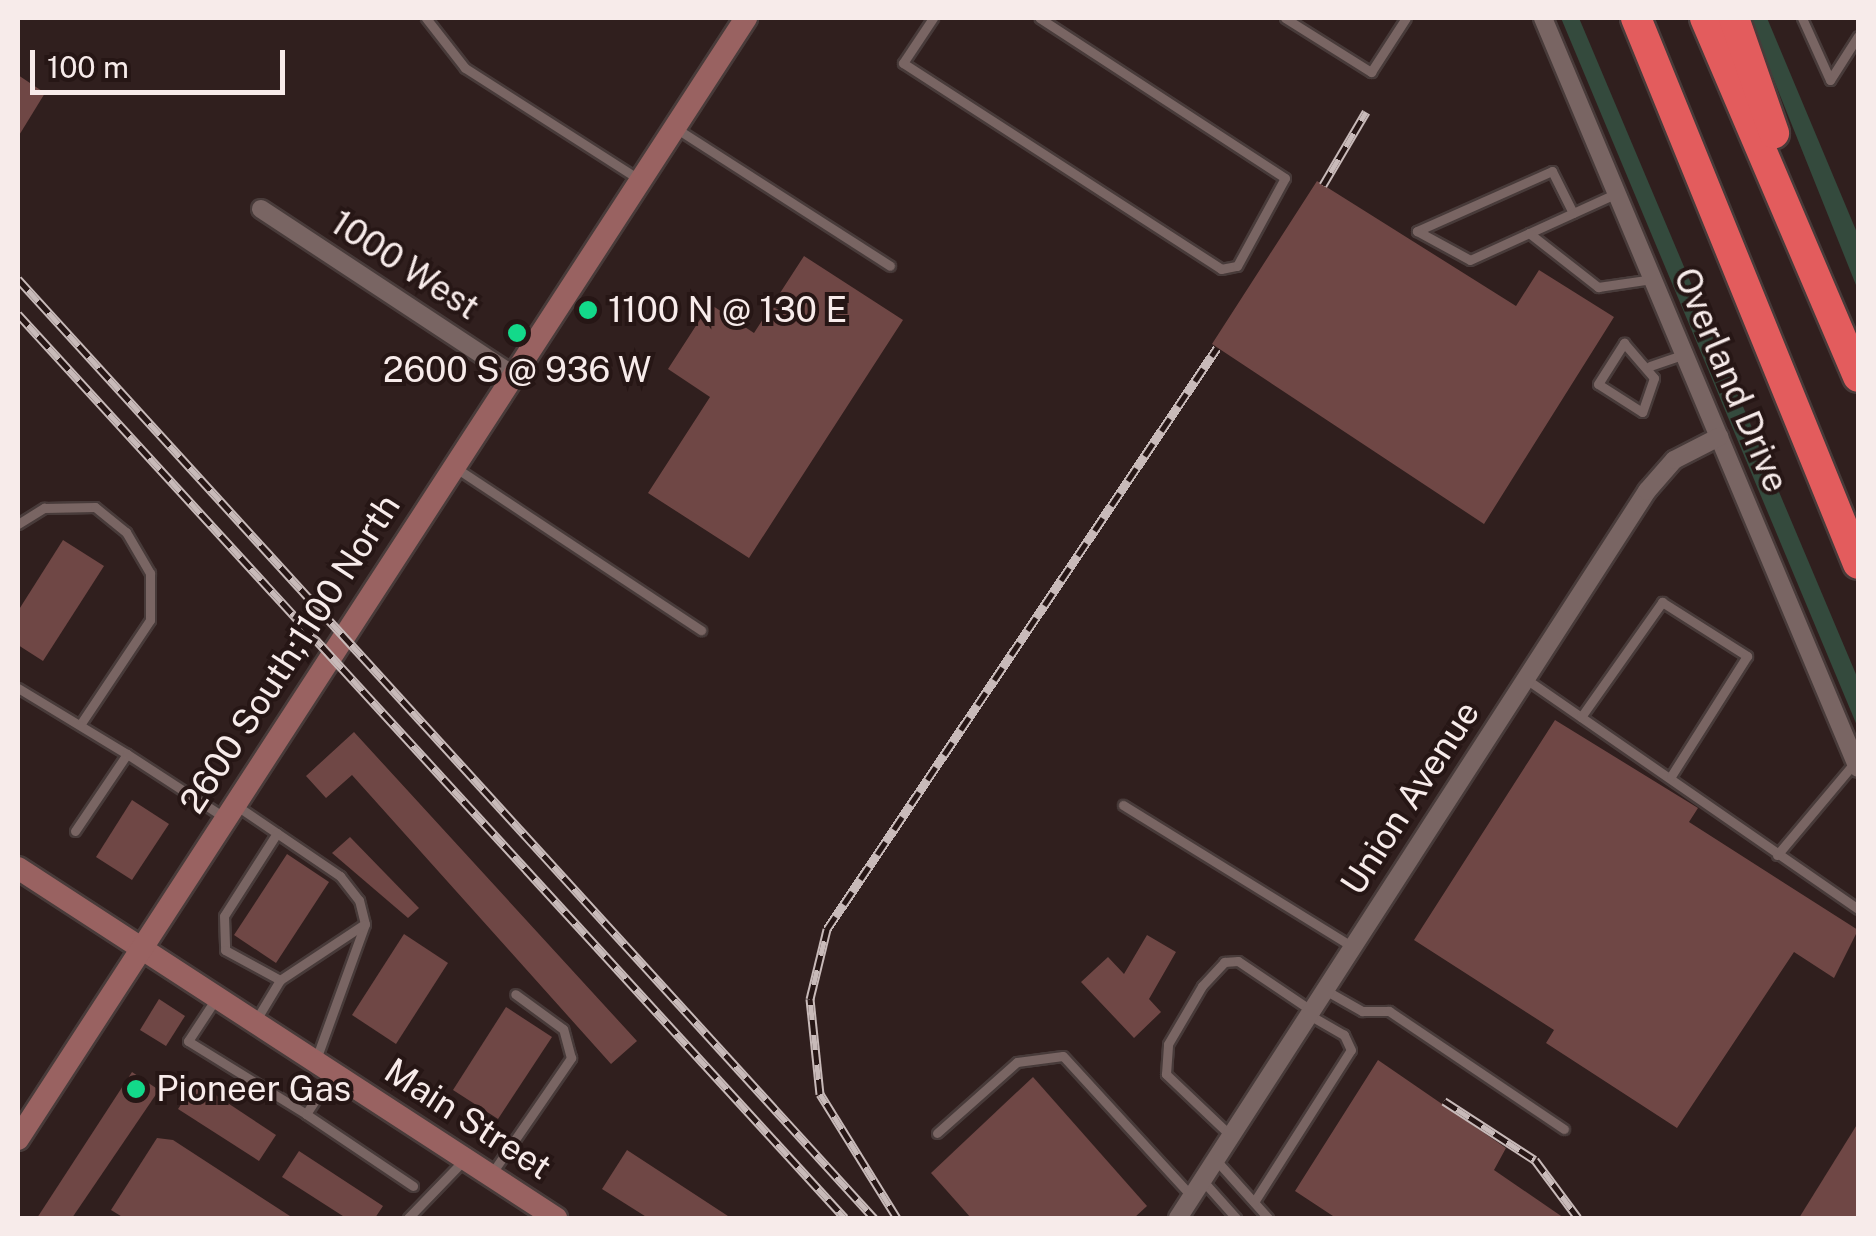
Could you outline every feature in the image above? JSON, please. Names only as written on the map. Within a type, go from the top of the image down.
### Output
[{"type":"highway","points":[[1618,18],[1679,122]]},
{"type":"highway","points":[[1636,18],[1858,564]]},
{"type":"highway","points":[[1705,18],[1858,374]]},
{"type":"highway","points":[[1734,18],[1858,374]]},
{"type":"main road","name":"2600 South;1100 North","points":[[18,1139],[746,18]]},
{"type":"main road","name":"Main Street","points":[[18,868],[556,1218]]},
{"type":"street","name":"Overland Drive","points":[[1544,18],[1857,764]]},
{"type":"street","name":"1000 West","points":[[261,210],[513,376]]},
{"type":"street","name":"Union Avenue","points":[[1178,1218],[1660,474],[1719,436]]},
{"type":"lane","points":[[426,18],[465,68],[640,180]]},
{"type":"lane","points":[[933,18],[903,63],[1220,269],[1242,261],[1288,184],[1040,18]]},
{"type":"lane","points":[[1285,18],[1371,72],[1406,18]]},
{"type":"lane","points":[[1802,18],[1830,80],[1858,36]]},
{"type":"lane","points":[[674,128],[890,266]]},
{"type":"lane","points":[[1572,213],[1552,172],[1418,231],[1470,260],[1617,193]]},
{"type":"lane","points":[[1529,233],[1598,288],[1654,279]]},
{"type":"lane","points":[[1624,342],[1650,366],[1655,386],[1642,412],[1598,384],[1624,342]]},
{"type":"lane","points":[[1650,366],[1685,354]]},
{"type":"lane","points":[[454,466],[701,630]]},
{"type":"lane","points":[[18,524],[44,508],[95,507],[126,532],[150,574],[150,620],[80,725]]},
{"type":"lane","points":[[1582,716],[1662,602],[1747,656],[1671,776]]},
{"type":"lane","points":[[1526,679],[1858,909]]},
{"type":"lane","points":[[18,688],[127,754],[278,833],[340,876],[365,924],[324,1068],[306,1114]]},
{"type":"lane","points":[[75,831],[127,754]]},
{"type":"lane","points":[[1777,855],[1857,764]]},
{"type":"lane","points":[[1122,805],[1353,947]]},
{"type":"lane","points":[[278,833],[220,936],[225,950],[280,980]]},
{"type":"lane","points":[[254,1022],[280,980],[365,924]]},
{"type":"lane","points":[[1231,1136],[1166,1074],[1168,1044],[1202,986],[1238,961],[1344,1035],[1350,1050],[1254,1202]]},
{"type":"lane","points":[[1325,990],[1362,1011],[1389,1011],[1564,1129]]},
{"type":"lane","points":[[490,1176],[571,1058],[563,1029],[515,994]]},
{"type":"lane","points":[[216,998],[188,1041],[413,1186]]},
{"type":"lane","points":[[937,1133],[1017,1062],[1064,1056],[1197,1189],[1236,1218]]},
{"type":"lane","points":[[408,1218],[465,1159]]},
{"type":"lane","points":[[1216,1160],[1268,1218]]},
{"type":"green space","points":[[1561,18],[1579,18],[1858,679],[1858,728]]},
{"type":"green space","points":[[1749,18],[1767,18],[1858,235],[1858,290]]},
{"type":"building","points":[[18,75],[45,93],[18,137]]},
{"type":"building","points":[[1317,181],[1516,306],[1539,270],[1614,317],[1484,524],[1212,344]]},
{"type":"building","points":[[804,256],[903,320],[749,558],[648,493],[710,397],[668,369],[710,304],[754,333]]},
{"type":"building","points":[[63,540],[104,566],[43,661],[18,645],[18,611]]},
{"type":"building","points":[[1555,720],[1698,808],[1689,822],[1858,930],[1834,978],[1794,952],[1677,1128],[1546,1043],[1554,1030],[1414,940]]},
{"type":"building","points":[[354,732],[637,1041],[611,1064],[352,775],[326,798],[306,776]]},
{"type":"building","points":[[132,800],[169,824],[132,880],[96,857]]},
{"type":"building","points":[[350,837],[419,908],[408,918],[332,853]]},
{"type":"building","points":[[287,854],[329,882],[276,963],[234,935]]},
{"type":"building","points":[[404,934],[448,963],[396,1044],[352,1015]]},
{"type":"building","points":[[1147,935],[1176,952],[1149,999],[1161,1012],[1134,1038],[1081,982],[1108,957],[1124,974]]},
{"type":"building","points":[[159,999],[185,1016],[166,1046],[140,1030]]},
{"type":"building","points":[[506,1007],[552,1037],[498,1119],[453,1090]]},
{"type":"building","points":[[1378,1060],[1506,1148],[1494,1170],[1564,1218],[1336,1218],[1295,1191]]},
{"type":"building","points":[[132,1072],[159,1090],[72,1218],[37,1218]]},
{"type":"building","points":[[1033,1077],[1147,1206],[1134,1218],[971,1218],[931,1173]]},
{"type":"building","points":[[196,1082],[276,1135],[259,1161],[178,1109]]},
{"type":"building","points":[[1858,1123],[1858,1218],[1799,1218]]},
{"type":"building","points":[[157,1138],[173,1140],[293,1218],[124,1218],[111,1210]]},
{"type":"building","points":[[627,1150],[731,1218],[648,1218],[602,1189]]},
{"type":"building","points":[[299,1151],[383,1206],[375,1218],[346,1218],[282,1177]]},
{"type":"railway","points":[[1323,185],[1366,112]]},
{"type":"railway","points":[[18,279],[874,1218]]},
{"type":"railway","points":[[18,314],[845,1218]]},
{"type":"railway","points":[[897,1218],[820,1094],[810,999],[827,929],[1217,348]]},
{"type":"railway","points":[[1444,1101],[1535,1160],[1578,1218]]},
{"type":"place","name":"1100 N @ 130 E","points":[[588,310]]},
{"type":"place","name":"2600 S @ 936 W","points":[[517,333]]},
{"type":"place","name":"Pioneer Gas","points":[[136,1089]]}]
